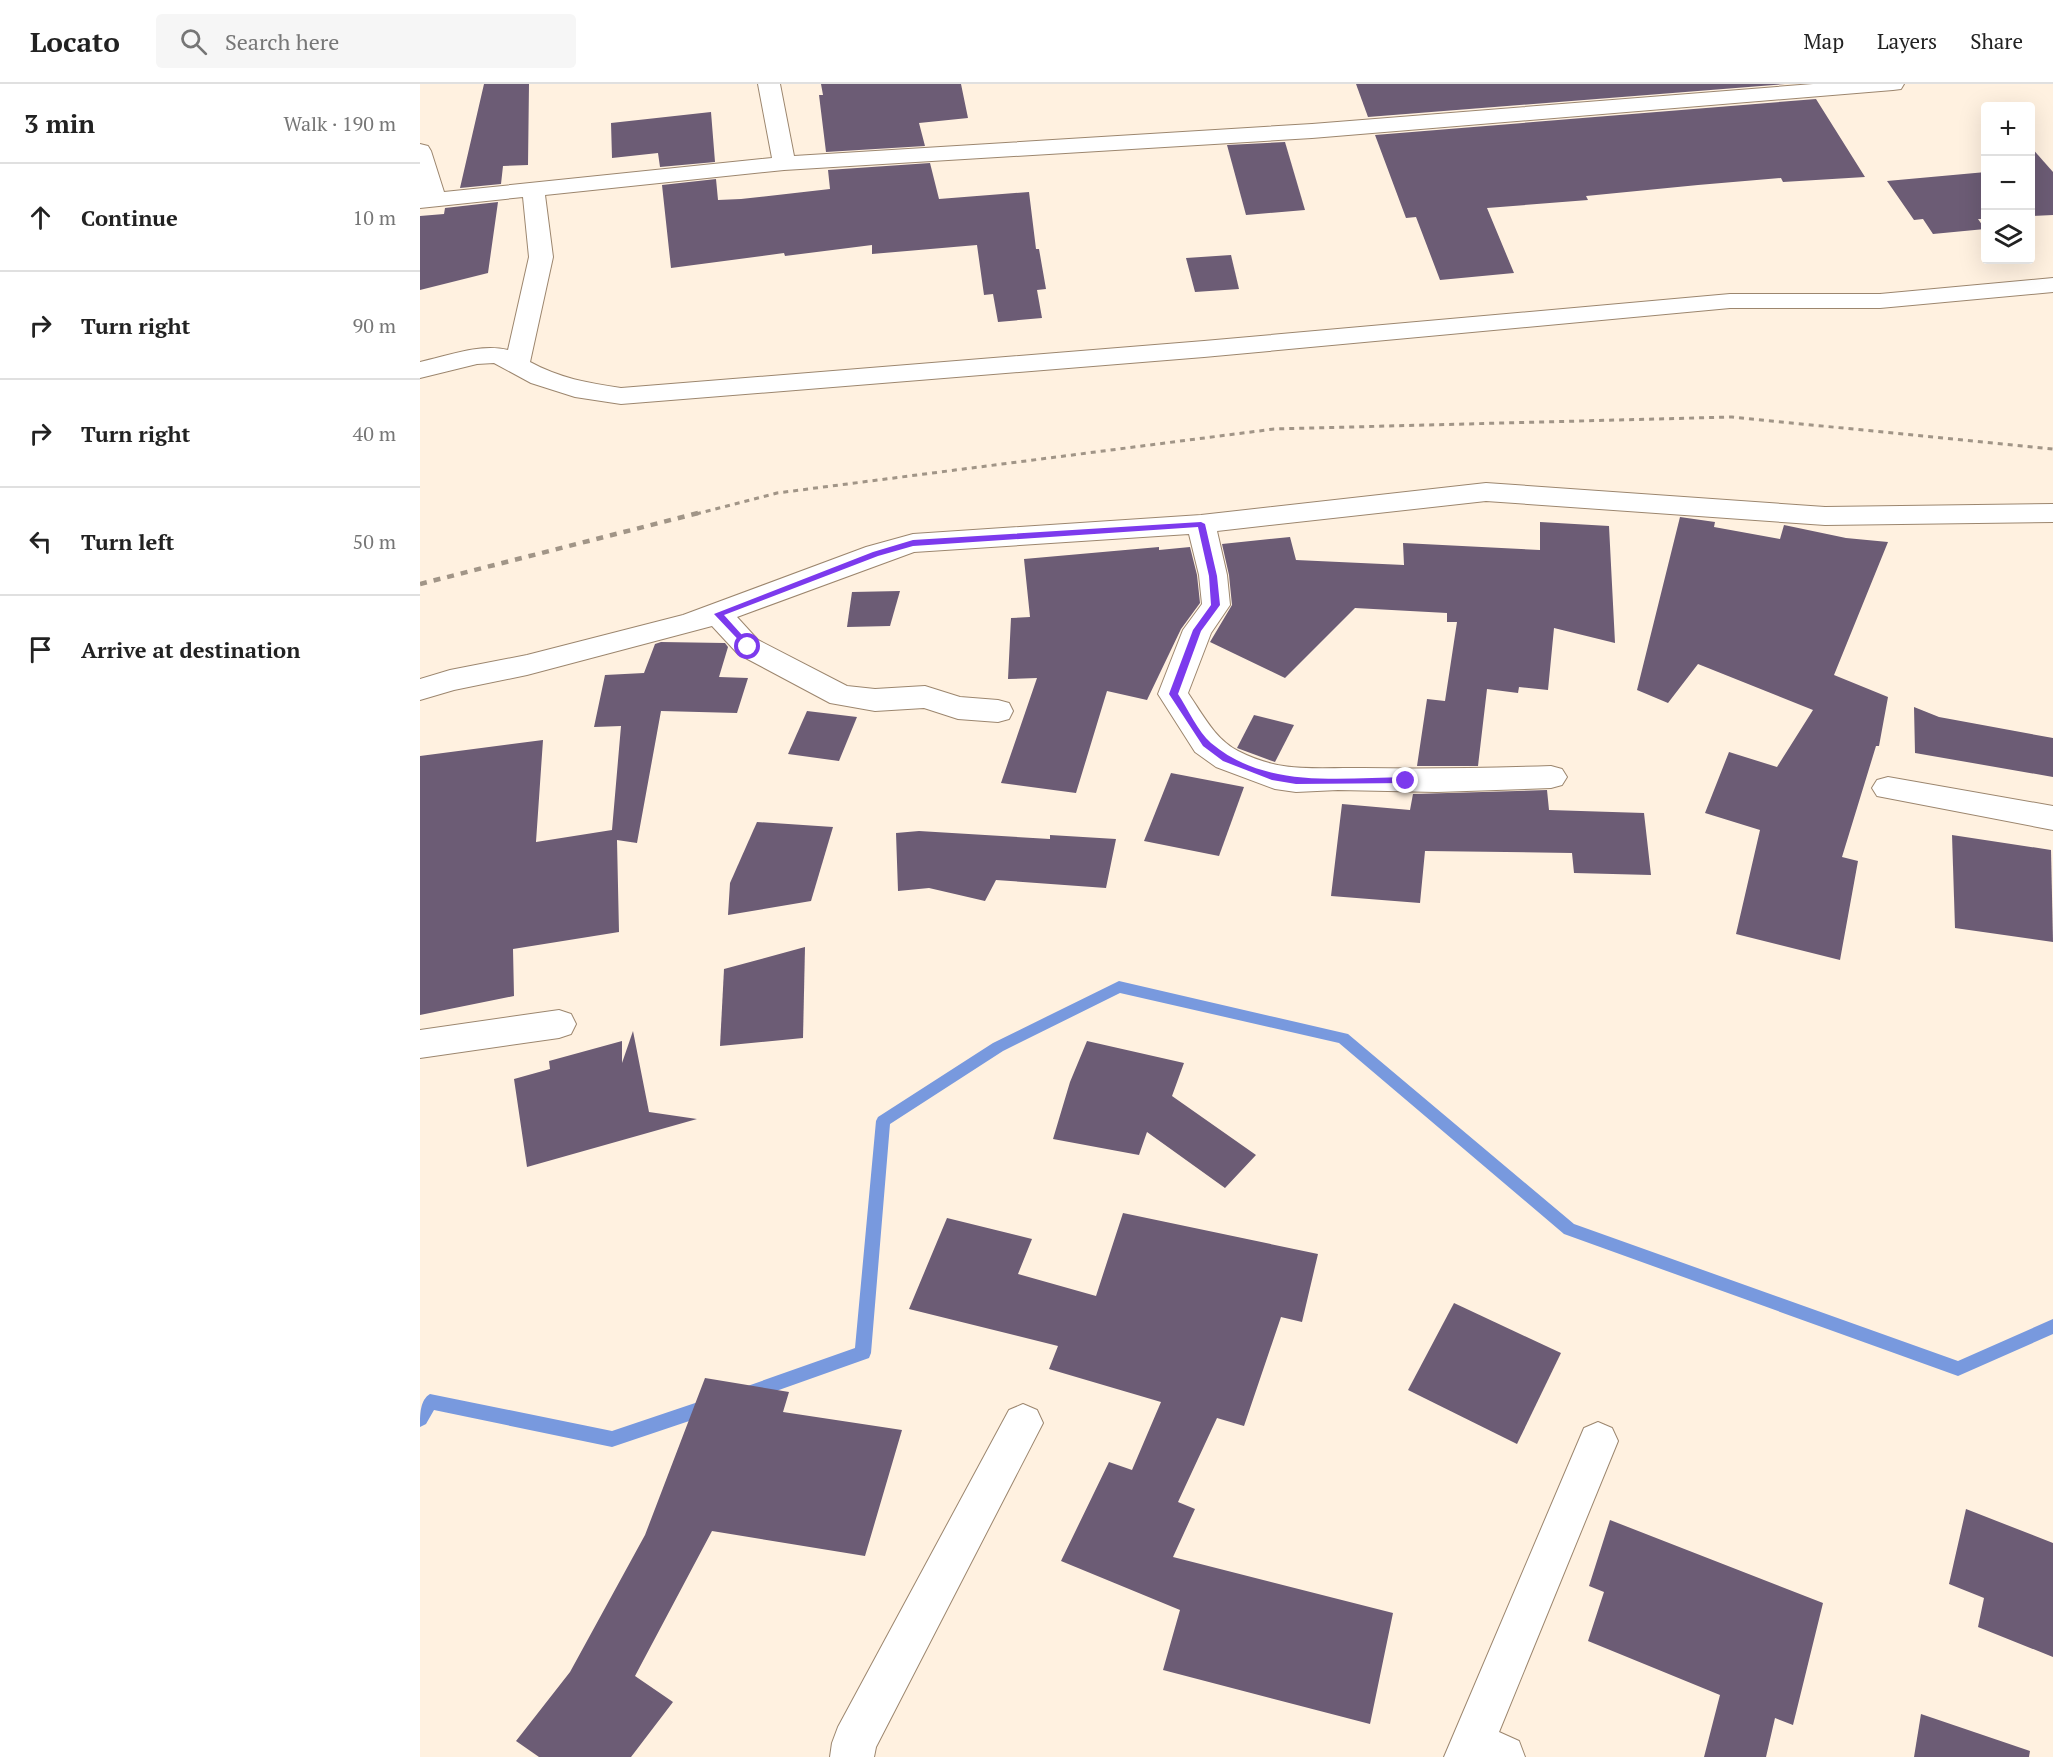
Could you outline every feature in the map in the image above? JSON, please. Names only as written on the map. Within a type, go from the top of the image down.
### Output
[{"type":"street","points":[[769,84],[784,163]]},
{"type":"street","points":[[420,151],[427,199],[784,163],[1312,131],[1816,86],[1893,84]]},
{"type":"street","points":[[517,365],[541,257],[533,188]]},
{"type":"street","points":[[420,370],[477,356],[499,355],[540,378],[575,389],[621,396],[1192,350],[1730,301],[1880,301],[2053,285]]},
{"type":"street","points":[[420,690],[450,680],[527,665],[718,614],[876,554],[913,543],[1201,524],[1486,492],[1825,516],[2053,513]]},
{"type":"street","points":[[1201,524],[1213,576],[1216,605],[1197,630],[1173,694],[1206,744],[1227,759],[1275,778],[1296,781],[1338,779],[1437,782],[1551,777]]},
{"type":"street","points":[[718,614],[748,647],[841,696],[875,700],[925,697],[958,708],[998,711]]},
{"type":"street","points":[[1888,788],[2053,818]]},
{"type":"street","points":[[420,1044],[559,1024]]},
{"type":"street","points":[[852,1757],[854,1743],[1023,1424]]},
{"type":"street","points":[[1481,1752],[1598,1441]]},
{"type":"building","points":[[484,84],[529,84],[528,165],[503,166],[501,184],[460,188]]},
{"type":"building","points":[[821,84],[961,84],[968,118],[919,123],[925,146],[826,152],[819,95],[823,95]]},
{"type":"building","points":[[1356,84],[1785,84],[1368,117]]},
{"type":"building","points":[[1816,99],[1865,177],[1783,182],[1781,178],[1586,196],[1588,200],[1487,208],[1514,273],[1440,280],[1416,217],[1406,218],[1375,135]]},
{"type":"building","points":[[711,112],[715,162],[660,167],[658,153],[612,158],[611,123]]},
{"type":"building","points":[[1285,142],[1305,210],[1246,215],[1227,145]]},
{"type":"building","points":[[2035,152],[2053,172],[2053,215],[2035,216]]},
{"type":"building","points":[[930,163],[939,199],[1029,192],[1036,249],[1039,249],[1046,289],[1037,290],[1042,318],[998,322],[993,294],[984,295],[977,245],[872,254],[872,245],[785,256],[784,253],[671,268],[662,185],[716,179],[718,200],[741,199],[830,189],[828,170]]},
{"type":"building","points":[[1981,172],[1981,219],[1978,219],[1981,229],[1933,234],[1923,219],[1914,220],[1887,181]]},
{"type":"building","points":[[498,202],[488,273],[420,290],[420,216],[444,214],[445,208]]},
{"type":"building","points":[[1231,255],[1239,289],[1195,292],[1186,258]]},
{"type":"building","points":[[1680,517],[1715,522],[1714,527],[1780,539],[1784,525],[1846,538],[1888,542],[1834,675],[1888,697],[1879,746],[1876,746],[1842,857],[1858,861],[1840,960],[1736,934],[1760,830],[1705,813],[1729,752],[1777,767],[1813,710],[1698,664],[1668,703],[1637,690]]},
{"type":"building","points":[[1540,522],[1609,526],[1615,643],[1554,628],[1548,690],[1519,687],[1518,693],[1487,689],[1478,766],[1417,766],[1427,699],[1445,701],[1457,622],[1447,622],[1447,613],[1355,608],[1285,678],[1210,642],[1232,605],[1229,575],[1222,544],[1290,537],[1296,560],[1404,565],[1403,543],[1540,550]]},
{"type":"building","points":[[1159,547],[1159,550],[1190,547],[1197,575],[1200,603],[1181,629],[1147,700],[1107,691],[1076,793],[1001,783],[1037,678],[1008,679],[1011,618],[1030,617],[1024,559]]},
{"type":"building","points":[[900,591],[890,626],[847,627],[852,592]]},
{"type":"building","points":[[661,642],[725,643],[728,647],[719,677],[748,678],[737,713],[661,711],[637,843],[617,840],[619,932],[513,949],[514,996],[420,1015],[420,756],[543,740],[536,842],[612,830],[621,726],[594,727],[605,675],[644,673],[655,644]]},
{"type":"building","points":[[1914,707],[1939,717],[2053,738],[2053,777],[1915,753]]},
{"type":"building","points":[[807,711],[857,717],[839,761],[788,754]]},
{"type":"building","points":[[1254,715],[1294,725],[1275,762],[1237,748]]},
{"type":"building","points":[[1171,773],[1244,787],[1219,856],[1144,841]]},
{"type":"building","points":[[1547,790],[1549,810],[1644,813],[1651,875],[1574,873],[1572,853],[1425,851],[1420,903],[1331,896],[1342,804],[1410,810],[1413,794]]},
{"type":"building","points":[[757,822],[833,827],[811,901],[728,915],[730,883]]},
{"type":"building","points":[[919,831],[1050,839],[1050,835],[1116,839],[1106,888],[996,880],[985,901],[929,888],[898,891],[896,833]]},
{"type":"building","points":[[1952,835],[2051,850],[2053,942],[1955,928]]},
{"type":"building","points":[[805,947],[803,1038],[720,1046],[724,969]]},
{"type":"building","points":[[633,1031],[649,1112],[697,1119],[527,1167],[514,1079],[550,1069],[549,1061],[622,1041],[622,1063]]},
{"type":"building","points":[[1087,1041],[1184,1063],[1172,1096],[1256,1155],[1225,1188],[1147,1132],[1139,1155],[1053,1139],[1070,1082]]},
{"type":"building","points":[[1123,1213],[1318,1254],[1302,1322],[1281,1317],[1244,1426],[1217,1418],[1178,1502],[1195,1509],[1173,1557],[1393,1613],[1370,1724],[1163,1670],[1180,1610],[1061,1561],[1109,1462],[1132,1470],[1161,1402],[1049,1369],[1058,1346],[909,1309],[947,1218],[1032,1239],[1018,1274],[1096,1296]]},
{"type":"building","points":[[1454,1303],[1561,1353],[1517,1444],[1408,1390]]},
{"type":"building","points":[[705,1378],[789,1392],[783,1412],[902,1430],[865,1556],[712,1531],[635,1676],[673,1702],[631,1757],[539,1757],[516,1741],[570,1672],[645,1535]]},
{"type":"building","points":[[1966,1509],[2053,1543],[2053,1657],[1978,1627],[1984,1598],[1949,1584]]},
{"type":"building","points":[[1610,1520],[1823,1603],[1793,1725],[1775,1718],[1766,1757],[1704,1757],[1720,1695],[1588,1641],[1604,1592],[1589,1586]]},
{"type":"building","points":[[1921,1714],[2030,1751],[2029,1757],[1914,1757]]},
{"type":"waterway","points":[[745,1394],[863,1353],[883,1121],[998,1047],[1119,987],[1343,1038],[1569,1229],[1958,1369],[2053,1326]]},
{"type":"waterway","points":[[420,1419],[430,1402],[612,1439],[710,1406]]},
{"type":"railway","points":[[696,514],[777,493],[1274,429],[1732,417],[2053,449]]},
{"type":"railway","points":[[420,584],[702,512]]},
{"type":"route","points":[[748,647],[718,614],[876,554],[913,543],[1201,524],[1213,576],[1216,605],[1197,630],[1173,694],[1206,744],[1227,759],[1275,778],[1296,781],[1338,779],[1406,781]]}]
